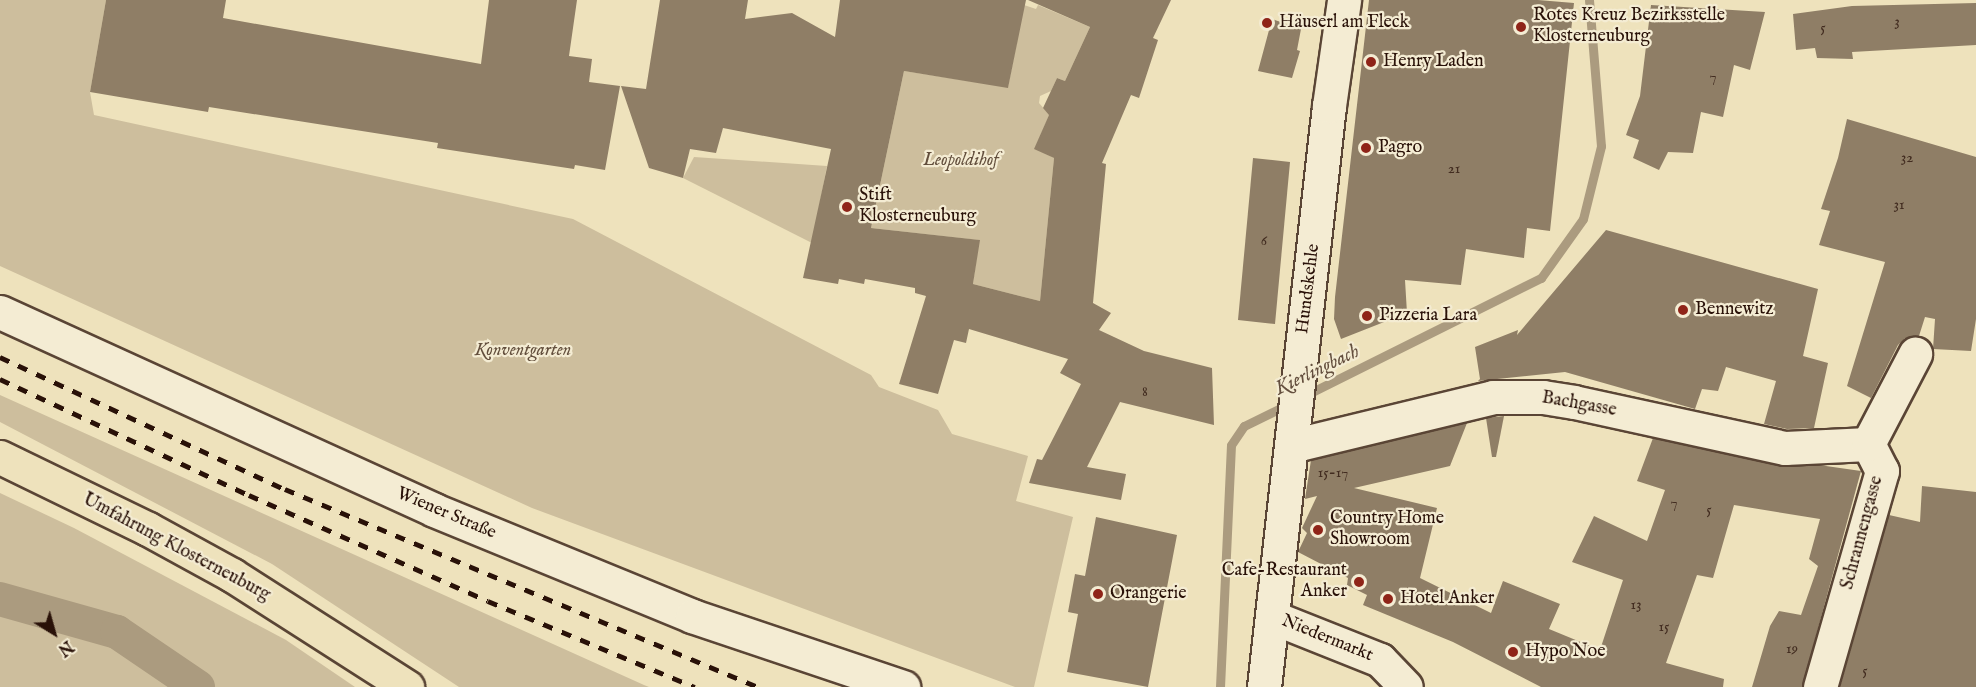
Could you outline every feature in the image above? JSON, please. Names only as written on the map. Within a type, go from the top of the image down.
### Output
[{"type":"main road","name":"Umfahrung Klosterneuburg","points":[[0,457],[148,530],[232,575],[407,687]]},
{"type":"street","name":"Hundskehle","points":[[1255,687],[1272,617],[1298,378],[1344,0]]},
{"type":"street","name":"Wiener Straße","points":[[0,312],[445,514],[692,616],[903,687]]},
{"type":"street","points":[[1868,444],[1915,354]]},
{"type":"street","name":"Bachgasse","points":[[1293,436],[1493,397],[1543,397],[1785,448],[1868,444]]},
{"type":"street","name":"Schrannengasse","points":[[1820,687],[1882,471],[1868,444]]},
{"type":"street","name":"Niedermarkt","points":[[1272,617],[1380,660],[1406,687]]},
{"type":"green space","name":"Konventgarten","points":[[0,0],[106,0],[90,92],[94,115],[573,219],[871,375],[879,387],[938,410],[952,434],[1028,456],[1016,501],[1073,517],[1034,687],[1015,687],[532,508],[0,266]]},
{"type":"green space","name":"Leopoldihof","points":[[1024,5],[1036,9],[1038,5],[1090,27],[1065,81],[1057,78],[1051,91],[1040,96],[1039,103],[1046,111],[1051,111],[1035,148],[1054,158],[1040,301],[973,284],[979,240],[871,228],[904,71],[1008,87]]},
{"type":"green space","points":[[694,157],[827,166],[812,243],[683,178]]},
{"type":"green space","points":[[0,395],[649,687],[459,687],[272,564],[0,422]]},
{"type":"green space","points":[[0,493],[74,528],[286,640],[355,687],[0,687]]},
{"type":"building","points":[[106,0],[226,0],[223,18],[481,64],[489,0],[577,0],[569,56],[592,59],[589,82],[620,86],[605,170],[575,165],[574,169],[437,148],[438,143],[209,107],[208,112],[90,92]]},
{"type":"building","name":"Stift Klosterneuburg","points":[[660,0],[748,0],[745,19],[792,13],[835,37],[840,0],[1026,0],[1008,88],[904,71],[871,228],[980,240],[973,284],[1040,301],[1054,158],[1034,149],[1049,115],[1043,108],[1057,78],[1065,81],[1090,27],[1028,0],[1171,0],[1153,38],[1158,40],[1139,98],[1131,95],[1102,163],[1106,164],[1093,303],[1111,313],[1099,330],[1144,351],[1212,368],[1214,425],[1120,402],[1087,467],[1126,474],[1121,500],[1029,483],[1037,459],[1042,460],[1081,384],[1060,373],[1068,359],[969,329],[966,343],[954,340],[938,394],[899,384],[926,296],[915,293],[915,288],[865,279],[864,284],[839,279],[838,284],[803,278],[831,149],[723,128],[716,153],[690,149],[683,178],[649,168],[621,86],[646,89]]},
{"type":"building","points":[[1369,0],[1538,0],[1574,3],[1550,231],[1527,228],[1524,258],[1466,249],[1461,285],[1405,280],[1407,313],[1341,339],[1334,319],[1335,297]]},
{"type":"building","points":[[1976,3],[1976,45],[1852,52],[1853,59],[1817,58],[1815,48],[1796,50],[1793,14],[1852,6]]},
{"type":"building","points":[[1651,5],[1765,12],[1750,70],[1734,65],[1723,117],[1701,112],[1693,153],[1668,152],[1659,170],[1633,158],[1639,140],[1626,135],[1640,96]]},
{"type":"building","points":[[1272,19],[1301,29],[1297,50],[1300,51],[1292,78],[1258,71]]},
{"type":"building","points":[[1847,119],[1976,157],[1976,319],[1971,351],[1933,349],[1935,319],[1925,317],[1919,336],[1905,338],[1898,345],[1871,398],[1847,386],[1885,262],[1819,245],[1830,211],[1821,209],[1838,158]]},
{"type":"building","points":[[1253,158],[1290,162],[1275,324],[1238,320]]},
{"type":"building","name":"Bennewitz","points":[[1606,230],[1818,289],[1803,356],[1828,363],[1814,428],[1787,429],[1764,424],[1776,381],[1726,367],[1718,391],[1702,389],[1695,409],[1565,372],[1478,381],[1480,379],[1475,347],[1518,330],[1517,335]]},
{"type":"building","points":[[1504,416],[1496,457],[1492,457],[1486,418]]},
{"type":"building","points":[[1467,423],[1450,466],[1354,488],[1437,508],[1420,578],[1491,613],[1503,581],[1560,604],[1549,629],[1600,650],[1623,580],[1572,562],[1594,516],[1647,541],[1665,490],[1637,481],[1653,438],[1781,466],[1819,465],[1861,471],[1802,687],[1752,687],[1770,626],[1779,611],[1801,615],[1818,566],[1809,559],[1820,519],[1734,505],[1713,578],[1697,575],[1666,663],[1724,679],[1723,687],[1541,687],[1453,642],[1363,605],[1367,595],[1347,585],[1348,578],[1298,552],[1307,533],[1302,528],[1317,496],[1305,499],[1311,460]]},
{"type":"building","points":[[1922,486],[1976,492],[1976,687],[1840,687],[1889,515],[1920,522]]},
{"type":"building","points":[[1096,517],[1177,535],[1148,687],[1067,672],[1078,614],[1068,612],[1075,574],[1085,576]]},
{"type":"waterway","name":"Kierlingbach","points":[[1304,396],[1541,278],[1583,219],[1601,146],[1589,0]]},
{"type":"waterway","name":"Kierlingbach","points":[[1220,687],[1231,445],[1244,426],[1289,404]]},
{"type":"waterway","points":[[0,599],[117,632],[198,687]]},
{"type":"railway","points":[[0,357],[285,489],[758,687]]},
{"type":"railway","points":[[0,379],[249,495],[488,601],[695,687]]},
{"type":"place","name":"Häuserl am Fleck","points":[[1267,23]]},
{"type":"place","name":"Rotes Kreuz Bezirksstelle Klosterneuburg","points":[[1521,27]]},
{"type":"place","name":"Henry Laden","points":[[1371,62]]},
{"type":"place","name":"Pagro","points":[[1366,148]]},
{"type":"place","name":"Stift Klosterneuburg","points":[[847,207]]},
{"type":"place","name":"Bennewitz","points":[[1683,310]]},
{"type":"place","name":"Pizzeria Lara","points":[[1367,316]]},
{"type":"place","name":"Country Home Showroom","points":[[1318,530]]},
{"type":"place","name":"Cafe-Restaurant Anker","points":[[1359,582]]},
{"type":"place","name":"Orangerie","points":[[1098,594]]},
{"type":"place","name":"Hotel Anker","points":[[1388,599]]},
{"type":"place","name":"Hypo Noe","points":[[1513,652]]}]
